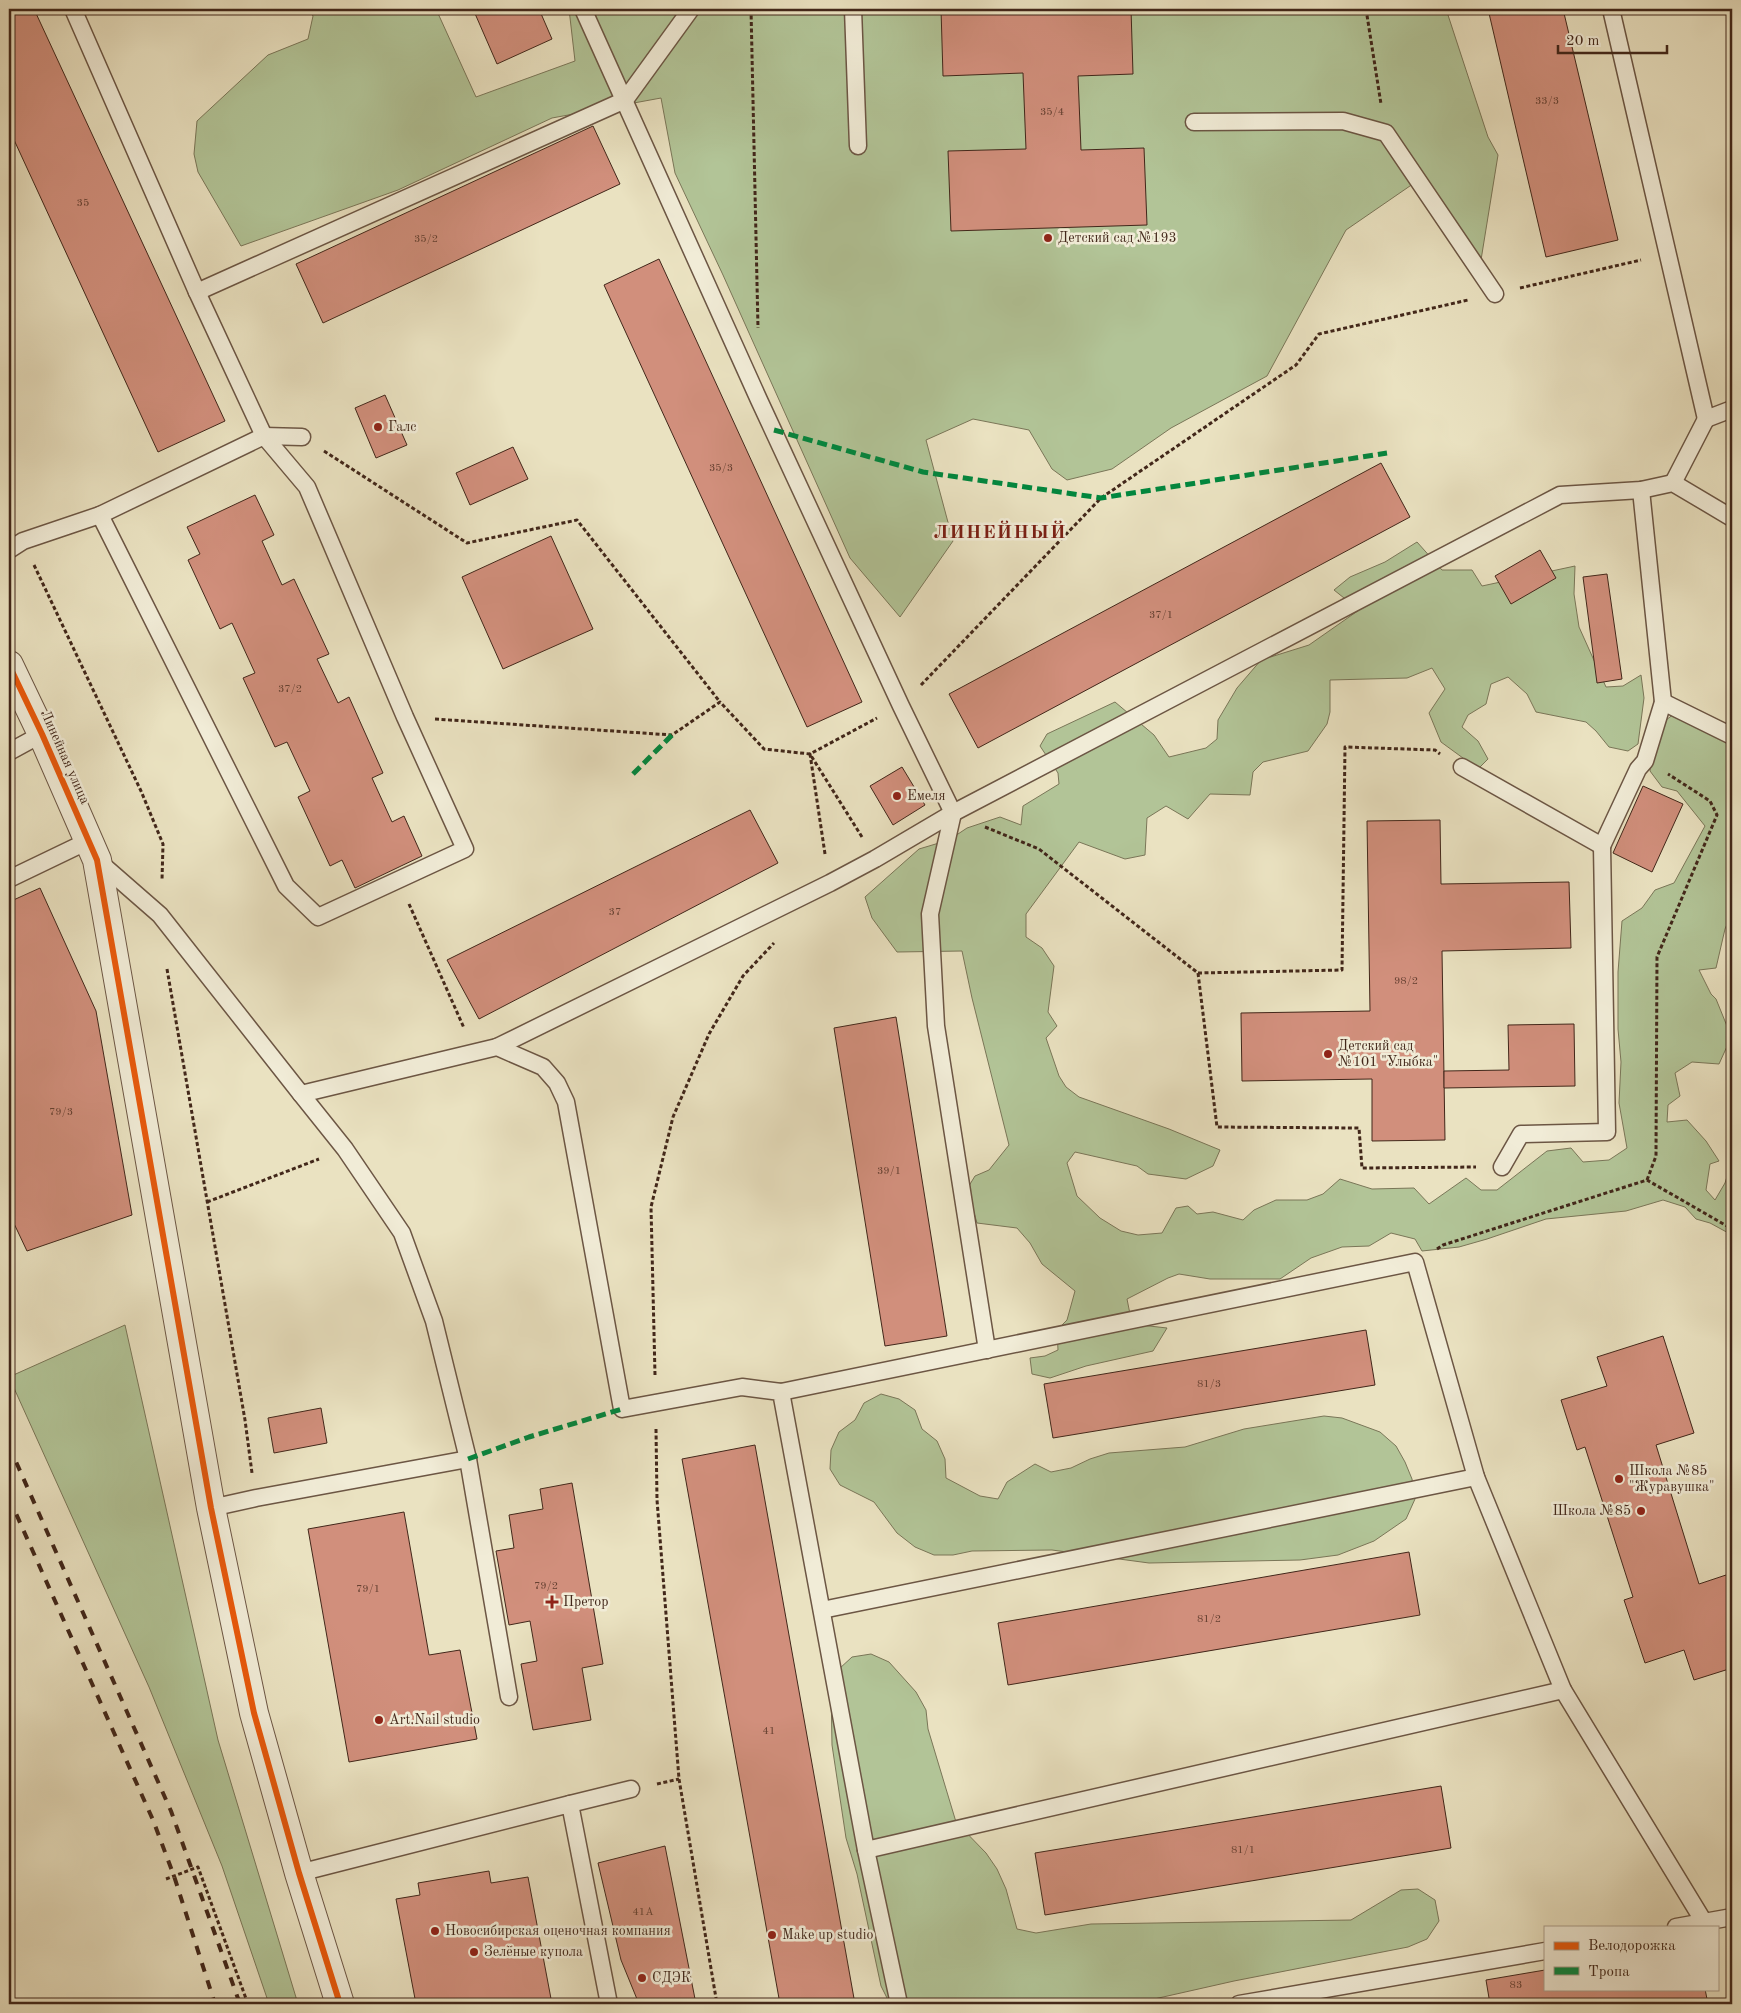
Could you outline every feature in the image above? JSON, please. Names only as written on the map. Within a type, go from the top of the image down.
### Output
[{"type":"street","name":"Линейная улица","points":[[9,666],[42,734],[92,851],[211,1508],[254,1713],[299,1873],[340,2004]]},
{"type":"lane","points":[[73,9],[197,292],[264,436],[307,487],[405,717],[465,849],[318,917],[286,886],[100,515]]},
{"type":"lane","points":[[583,9],[759,400],[901,706],[953,813],[930,914],[936,1026],[987,1350]]},
{"type":"lane","points":[[197,292],[624,100],[691,9]]},
{"type":"lane","points":[[853,9],[858,146]]},
{"type":"lane","points":[[1611,9],[1706,419]]},
{"type":"lane","points":[[1194,122],[1343,121],[1386,132],[1495,294]]},
{"type":"lane","points":[[1673,483],[1706,419],[1732,408]]},
{"type":"lane","points":[[16,546],[100,515],[264,436],[302,437]]},
{"type":"lane","points":[[301,1094],[496,1047],[830,883],[953,813],[1560,495],[1641,490],[1673,483],[1732,518]]},
{"type":"lane","points":[[1502,1166],[1521,1134],[1607,1132],[1602,846],[1638,769],[1645,761],[1663,702],[1641,490]]},
{"type":"lane","points":[[1663,702],[1732,736]]},
{"type":"lane","points":[[9,752],[42,734]]},
{"type":"lane","points":[[1462,767],[1602,846]]},
{"type":"lane","points":[[9,879],[92,851],[160,915],[345,1148],[402,1233],[434,1321],[468,1459],[509,1697]]},
{"type":"lane","points":[[496,1047],[543,1067],[557,1083],[566,1102],[622,1409],[742,1387],[781,1392],[1415,1262],[1476,1477],[1563,1690],[1704,1922]]},
{"type":"lane","points":[[781,1392],[866,1850],[899,2004]]},
{"type":"lane","points":[[211,1508],[468,1459]]},
{"type":"lane","points":[[822,1610],[1476,1477]]},
{"type":"lane","points":[[866,1850],[1563,1690]]},
{"type":"lane","points":[[299,1873],[631,1789]]},
{"type":"lane","points":[[570,1804],[610,2004]]},
{"type":"lane","points":[[1682,1926],[1732,1917]]},
{"type":"lane","points":[[1239,2004],[1544,1951]]},
{"type":"path","points":[[751,9],[758,332]]},
{"type":"path","points":[[1366,9],[1386,132]]},
{"type":"path","points":[[302,437],[467,543],[577,520],[720,702],[764,749],[810,754],[901,706],[1101,498],[1296,365],[1319,334],[1644,259]]},
{"type":"path","points":[[16,546],[141,791],[163,844],[160,915],[170,991],[245,1420],[256,1498]]},
{"type":"path","points":[[405,717],[672,735],[720,702]]},
{"type":"path","points":[[953,813],[1038,849],[1198,973],[1342,970],[1345,747],[1435,750],[1462,767]]},
{"type":"path","points":[[810,754],[875,859]]},
{"type":"path","points":[[810,754],[830,883]]},
{"type":"path","points":[[1647,1180],[1656,1156],[1657,957],[1717,815],[1710,801],[1688,787]]},
{"type":"path","points":[[410,907],[474,1052]]},
{"type":"path","points":[[717,2004],[679,1779],[657,1500],[651,1207],[673,1117],[709,1034],[743,976],[776,940]]},
{"type":"path","points":[[1198,973],[1217,1127],[1359,1128],[1362,1168],[1502,1166]]},
{"type":"path","points":[[207,1202],[345,1148]]},
{"type":"path","points":[[1415,1262],[1443,1245],[1647,1180],[1732,1229]]},
{"type":"path","points":[[166,1879],[198,1867],[248,2004]]},
{"type":"green space","points":[[309,9],[436,9],[476,97],[575,61],[569,9],[1446,9],[1488,137],[1498,155],[1481,260],[1423,177],[1346,230],[1267,376],[1171,428],[1112,469],[1067,480],[1052,469],[1029,430],[973,419],[926,440],[953,541],[900,617],[850,558],[675,173],[661,98],[552,118],[398,190],[241,246],[198,172],[194,154],[197,121],[268,55],[308,39],[313,16]]},
{"type":"green space","points":[[1417,542],[1442,570],[1472,570],[1482,586],[1575,566],[1574,594],[1579,627],[1606,687],[1623,686],[1641,675],[1644,698],[1638,744],[1628,751],[1609,747],[1586,722],[1536,712],[1527,694],[1508,677],[1491,684],[1486,704],[1468,715],[1462,727],[1478,741],[1488,759],[1478,769],[1441,742],[1429,713],[1445,689],[1432,668],[1407,678],[1330,680],[1330,712],[1327,724],[1308,751],[1263,762],[1253,772],[1250,795],[1210,794],[1188,819],[1166,806],[1147,818],[1145,855],[1125,859],[1079,842],[1026,914],[1026,937],[1042,948],[1054,966],[1048,1012],[1057,1026],[1046,1038],[1059,1076],[1066,1087],[1079,1097],[1169,1129],[1220,1150],[1213,1166],[1186,1179],[1148,1174],[1137,1166],[1075,1152],[1067,1163],[1077,1196],[1100,1218],[1121,1231],[1138,1235],[1162,1233],[1176,1208],[1188,1206],[1197,1214],[1213,1212],[1243,1220],[1254,1210],[1276,1200],[1307,1200],[1323,1194],[1340,1179],[1372,1189],[1414,1188],[1429,1204],[1466,1178],[1481,1190],[1497,1190],[1547,1151],[1571,1148],[1583,1162],[1609,1160],[1627,1148],[1619,1103],[1621,1062],[1618,1029],[1618,972],[1622,921],[1642,908],[1655,890],[1674,883],[1705,826],[1677,791],[1662,787],[1650,771],[1652,752],[1662,723],[1674,714],[1732,739],[1732,912],[1725,929],[1716,968],[1699,970],[1711,994],[1716,999],[1729,1031],[1729,1042],[1719,1064],[1692,1062],[1675,1073],[1680,1096],[1668,1105],[1667,1122],[1687,1120],[1706,1141],[1719,1161],[1710,1164],[1706,1190],[1715,1200],[1725,1183],[1730,1167],[1732,1167],[1732,1235],[1710,1223],[1696,1219],[1685,1207],[1663,1200],[1626,1211],[1546,1219],[1459,1247],[1422,1251],[1415,1239],[1391,1233],[1369,1246],[1342,1247],[1311,1258],[1280,1279],[1210,1279],[1179,1274],[1127,1299],[1132,1324],[1167,1328],[1153,1351],[1086,1366],[1050,1378],[1032,1374],[1030,1358],[1045,1356],[1058,1350],[1057,1330],[1067,1320],[1075,1291],[1042,1264],[1030,1243],[1017,1228],[977,1223],[967,1189],[975,1176],[989,1170],[1009,1145],[962,951],[897,952],[872,918],[865,897],[919,849],[949,840],[967,828],[1000,817],[1021,825],[1023,806],[1059,784],[1058,773],[1040,746],[1047,734],[1115,702],[1154,735],[1169,757],[1206,748],[1217,739],[1218,720],[1237,688],[1261,660],[1309,645],[1359,610],[1334,590],[1350,577],[1385,562]]},
{"type":"green space","points":[[125,1325],[218,1740],[298,2004],[269,2004],[222,1866],[149,1687],[9,1377]]},
{"type":"green space","points":[[881,1394],[899,1399],[915,1410],[922,1429],[937,1441],[945,1459],[946,1478],[980,1496],[998,1499],[1007,1482],[1035,1464],[1051,1472],[1071,1468],[1109,1453],[1185,1447],[1244,1429],[1324,1416],[1342,1418],[1380,1432],[1396,1446],[1412,1479],[1415,1499],[1406,1519],[1374,1541],[1338,1555],[1300,1560],[1149,1563],[1052,1550],[972,1551],[953,1555],[934,1555],[915,1547],[897,1533],[874,1502],[840,1485],[830,1469],[831,1450],[839,1432],[855,1420],[864,1403]]},
{"type":"green space","points":[[871,1654],[889,1662],[916,1692],[926,1710],[928,1729],[956,1822],[986,1853],[997,1869],[1006,1889],[1017,1929],[1036,1933],[1091,1924],[1351,1920],[1401,1890],[1418,1889],[1435,1900],[1439,1921],[1427,1939],[1408,1947],[1234,1981],[1132,2004],[890,2004],[881,1986],[857,1874],[846,1838],[832,1745],[831,1687],[839,1669],[852,1657]]},
{"type":"building","points":[[9,9],[34,9],[225,421],[158,452],[9,129]]},
{"type":"building","points":[[473,9],[539,9],[552,39],[497,64]]},
{"type":"building","points":[[941,9],[1131,9],[1133,74],[1078,76],[1081,150],[1144,148],[1147,225],[951,231],[948,151],[1026,149],[1023,73],[943,76]]},
{"type":"building","points":[[1488,9],[1563,9],[1618,240],[1546,257]]},
{"type":"building","points":[[593,126],[620,184],[323,323],[296,264]]},
{"type":"building","points":[[659,259],[862,702],[807,727],[604,285]]},
{"type":"building","points":[[385,395],[407,445],[376,458],[355,408]]},
{"type":"building","points":[[513,447],[528,479],[470,505],[456,473]]},
{"type":"building","points":[[1381,463],[1410,517],[978,748],[949,694]]},
{"type":"building","points":[[255,495],[274,535],[262,541],[282,585],[294,579],[329,654],[317,659],[338,703],[349,697],[383,773],[372,778],[392,822],[404,816],[422,856],[355,888],[342,860],[330,866],[298,797],[310,791],[287,742],[275,747],[243,678],[255,673],[232,623],[220,629],[188,560],[200,554],[187,527]]},
{"type":"building","points":[[551,536],[593,629],[503,669],[462,577]]},
{"type":"building","points":[[1540,550],[1556,578],[1511,604],[1495,576]]},
{"type":"building","points":[[1607,574],[1622,679],[1597,683],[1583,577]]},
{"type":"building","name":"Емеля","points":[[902,767],[925,805],[893,825],[870,786]]},
{"type":"building","points":[[1643,786],[1683,804],[1652,872],[1613,853]]},
{"type":"building","points":[[750,810],[778,863],[479,1019],[447,960]]},
{"type":"building","points":[[1440,820],[1441,884],[1569,882],[1571,948],[1442,951],[1445,1140],[1372,1141],[1372,1079],[1242,1081],[1241,1013],[1370,1011],[1367,821]]},
{"type":"building","points":[[40,888],[96,1011],[132,1215],[27,1251],[9,1213],[9,902]]},
{"type":"building","points":[[896,1017],[947,1336],[885,1346],[834,1028]]},
{"type":"building","points":[[1574,1024],[1575,1086],[1444,1088],[1444,1071],[1509,1070],[1508,1025]]},
{"type":"building","points":[[1366,1330],[1375,1385],[1053,1438],[1044,1384]]},
{"type":"building","name":"Школа №85","points":[[1663,1336],[1694,1433],[1656,1445],[1699,1584],[1732,1573],[1732,1668],[1694,1680],[1684,1650],[1645,1663],[1624,1600],[1633,1597],[1585,1447],[1577,1450],[1561,1400],[1607,1386],[1597,1357]]},
{"type":"building","points":[[321,1408],[327,1443],[274,1453],[268,1418]]},
{"type":"building","points":[[755,1445],[855,2004],[780,2004],[682,1459]]},
{"type":"building","points":[[572,1483],[603,1664],[582,1668],[591,1720],[533,1730],[521,1664],[537,1661],[530,1621],[509,1625],[496,1551],[514,1548],[509,1515],[543,1509],[540,1489]]},
{"type":"building","points":[[404,1512],[429,1655],[460,1650],[477,1739],[349,1762],[308,1529]]},
{"type":"building","points":[[1409,1552],[1420,1615],[1008,1685],[998,1623]]},
{"type":"building","points":[[1441,1786],[1451,1848],[1045,1915],[1035,1853]]},
{"type":"building","points":[[665,1846],[696,2004],[639,2004],[621,1960],[598,1863]]},
{"type":"building","name":"Зелёные купола","points":[[489,1871],[491,1883],[528,1877],[552,2004],[416,2004],[396,1899],[420,1895],[418,1883]]},
{"type":"building","points":[[1544,1970],[1544,1990],[1705,1990],[1708,2004],[1490,2004],[1486,1980]]},
{"type":"railway","points":[[9,1446],[171,1811],[240,2004]]},
{"type":"railway","points":[[9,1498],[153,1820],[174,1876],[215,2004]]},
{"type":"marked path","points":[[774,430],[923,472],[1101,498],[1387,453]]},
{"type":"marked path","points":[[633,774],[672,735]]},
{"type":"marked path","points":[[468,1459],[529,1437],[622,1409]]},
{"type":"cycle path","points":[[9,665],[42,734],[97,860],[211,1508],[254,1713],[299,1873],[340,2004]]},
{"type":"place","name":"Детский сад №193","points":[[1048,238]]},
{"type":"place","name":"Галс","points":[[378,427]]},
{"type":"place","name":"Емеля","points":[[897,796]]},
{"type":"place","name":"Детский сад №101 \"Улыбка\"","points":[[1328,1054]]},
{"type":"place","name":"Школа №85 \"Журавушка\"","points":[[1619,1479]]},
{"type":"place","name":"Школа №85","points":[[1641,1511]]},
{"type":"place","name":"Претор","points":[[552,1602]]},
{"type":"place","name":"Art.Nail studio","points":[[379,1720]]},
{"type":"place","name":"Новосибирская оценочная компания","points":[[435,1931]]},
{"type":"place","name":"Make up studio","points":[[772,1935]]},
{"type":"place","name":"Зелёные купола","points":[[474,1952]]},
{"type":"place","name":"СДЭК","points":[[642,1978]]},
{"type":"district","name":"ЛИНЕЙНЫЙ","points":[[1000,533]]}]
